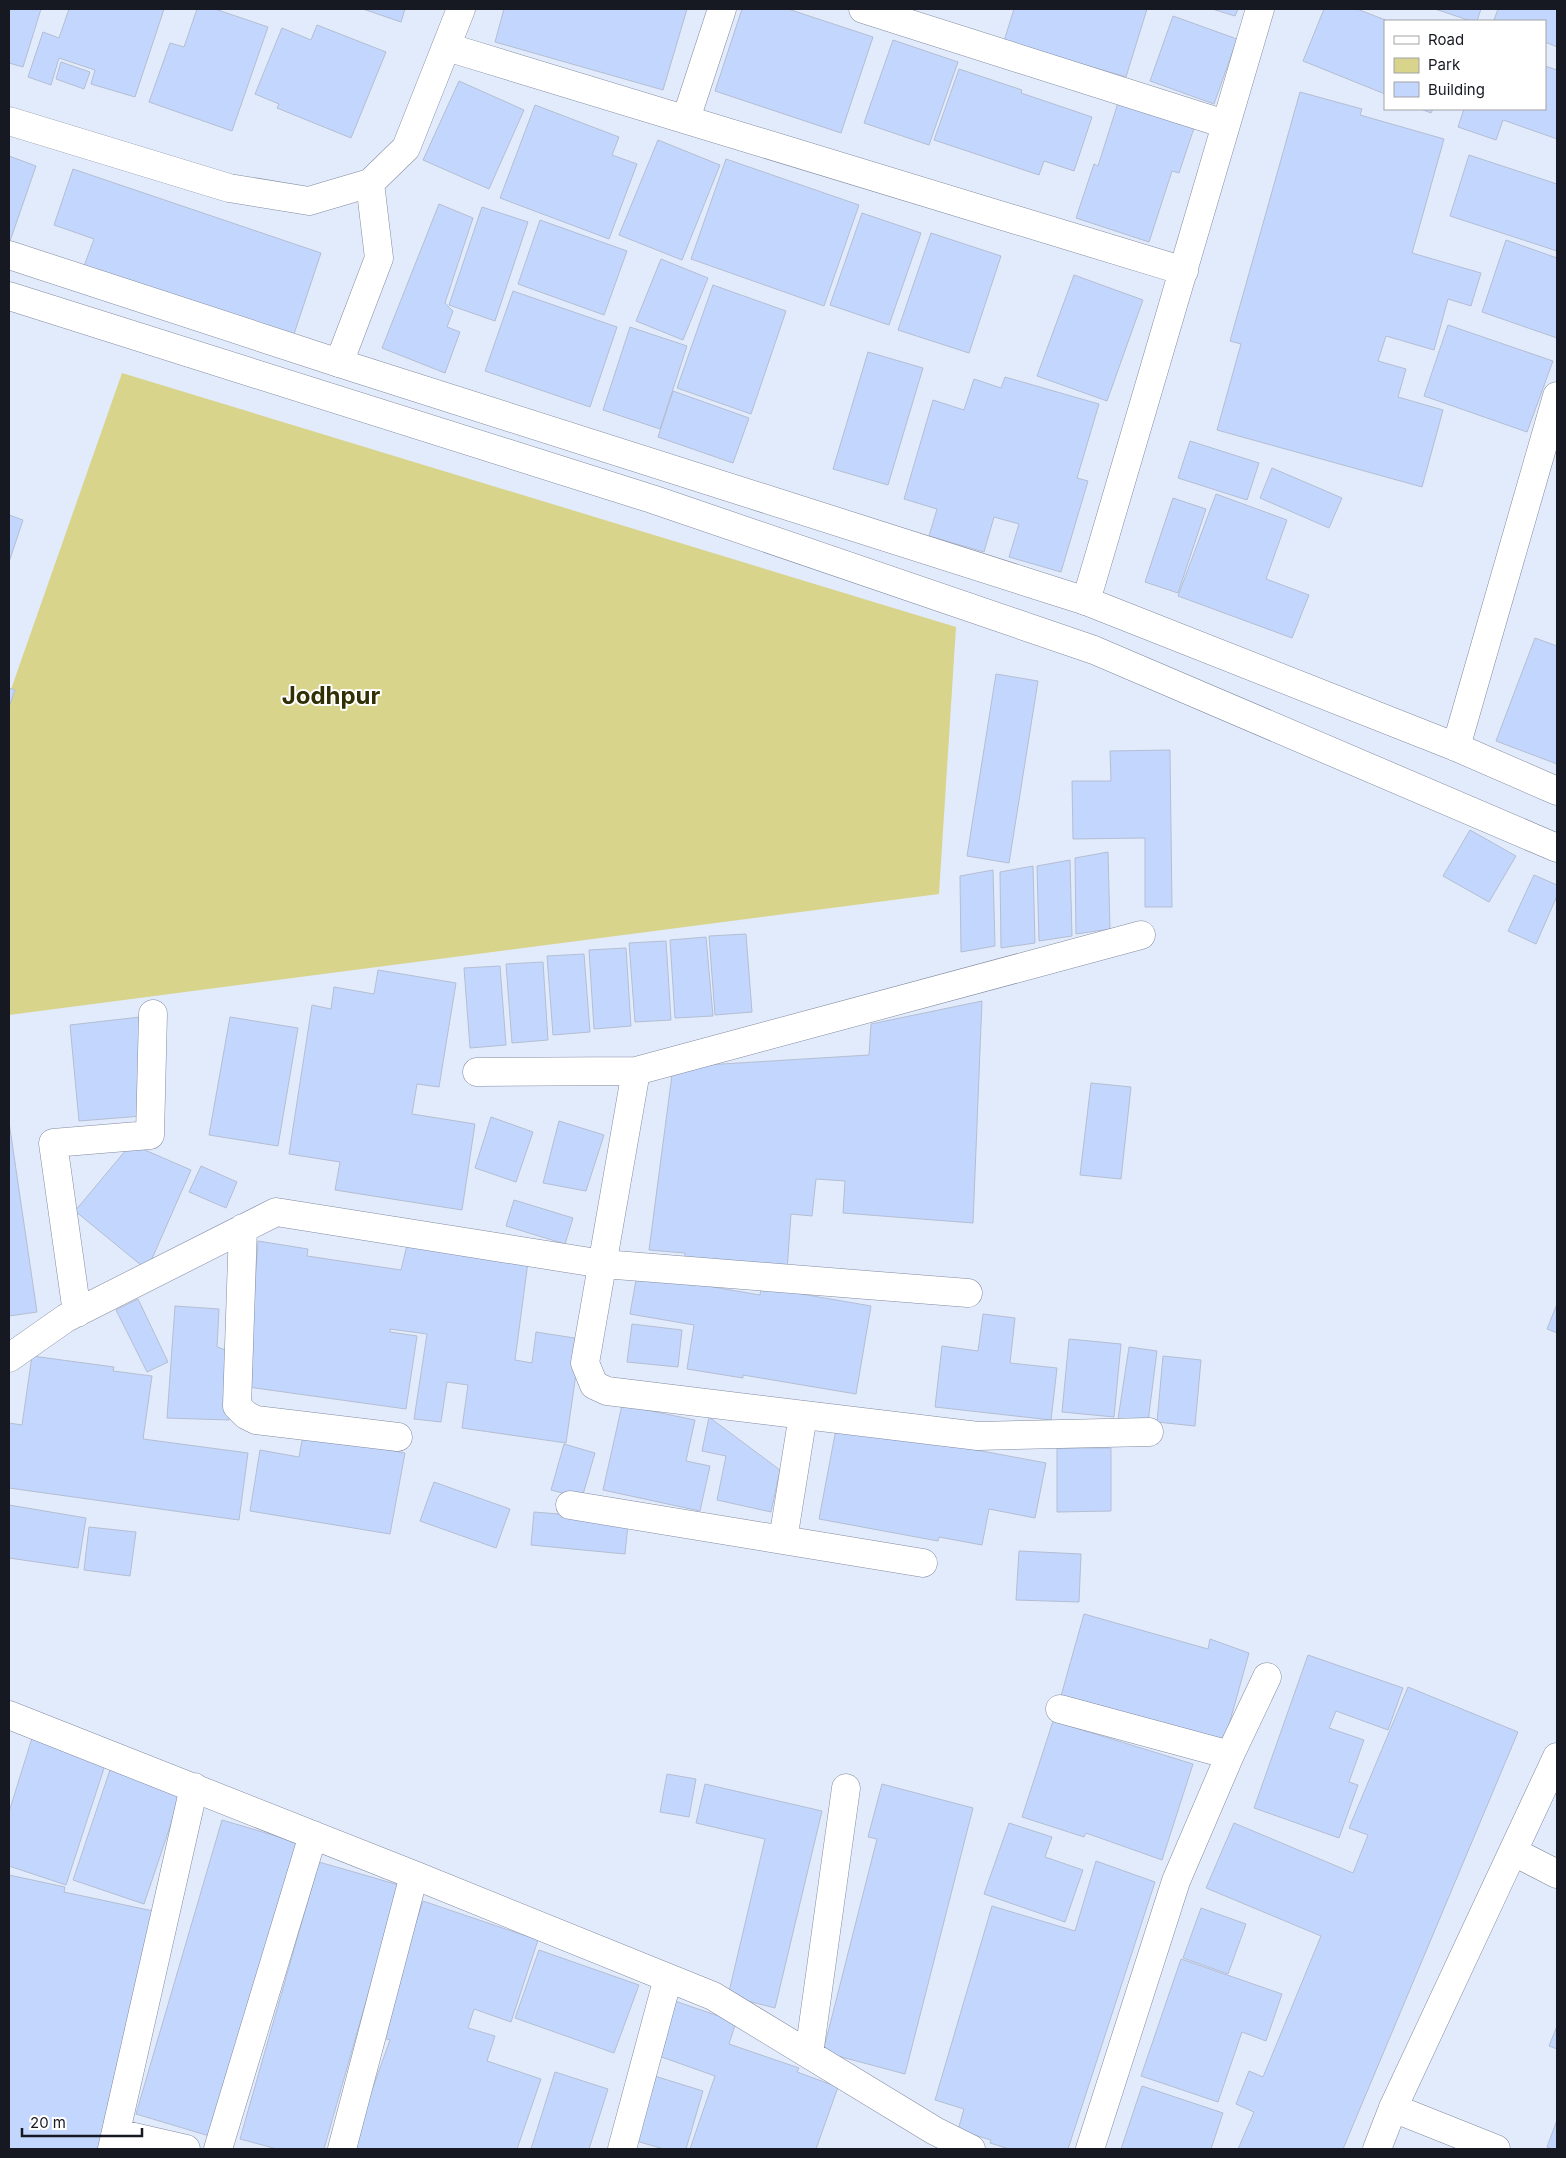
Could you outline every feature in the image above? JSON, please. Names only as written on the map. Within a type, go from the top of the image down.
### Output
[{"type":"street","points":[[9,121],[229,188],[309,200],[370,182],[406,148],[462,9]]},
{"type":"street","points":[[686,119],[722,9]]},
{"type":"street","points":[[863,9],[1225,124]]},
{"type":"street","points":[[1086,601],[1260,9]]},
{"type":"street","points":[[447,47],[1184,271]]},
{"type":"street","points":[[339,363],[379,258],[370,182]]},
{"type":"street","points":[[9,255],[339,363],[1086,601],[1456,747],[1557,791]]},
{"type":"street","points":[[9,296],[652,499],[1094,650],[1557,848]]},
{"type":"street","points":[[1456,747],[1557,396]]},
{"type":"street","points":[[477,1072],[636,1071],[1141,935]]},
{"type":"street","points":[[77,1313],[53,1143],[150,1135],[153,1014]]},
{"type":"street","points":[[636,1071],[585,1363],[594,1385],[607,1391],[978,1436],[1149,1432]]},
{"type":"street","points":[[9,1358],[77,1313],[276,1212],[602,1264],[968,1293]]},
{"type":"street","points":[[243,1228],[237,1406],[246,1415],[256,1420],[398,1438]]},
{"type":"street","points":[[783,1540],[803,1415]]},
{"type":"street","points":[[570,1505],[923,1563]]},
{"type":"street","points":[[1090,2149],[1176,1881],[1230,1755],[1267,1677]]},
{"type":"street","points":[[1060,1709],[1230,1755]]},
{"type":"street","points":[[10,1723],[194,1788],[713,1996],[935,2131],[971,2149]]},
{"type":"street","points":[[1377,2149],[1393,2108],[1557,1757]]},
{"type":"street","points":[[186,2149],[114,2141],[194,1788]]},
{"type":"street","points":[[809,2054],[846,1788]]},
{"type":"street","points":[[218,2149],[313,1835]]},
{"type":"street","points":[[1514,1852],[1557,1874]]},
{"type":"street","points":[[342,2149],[414,1875]]},
{"type":"street","points":[[622,2149],[668,1978]]},
{"type":"street","points":[[1393,2108],[1496,2149]]},
{"type":"green space","points":[[122,373],[956,627],[939,894],[9,1015],[9,695]]},
{"type":"building","points":[[9,9],[41,9],[23,67],[9,63]]},
{"type":"building","points":[[69,9],[164,9],[135,97],[91,84],[95,70],[59,58],[51,85],[28,77],[43,32],[59,38]]},
{"type":"building","points":[[197,9],[215,9],[268,27],[232,131],[149,102],[170,43],[184,47]]},
{"type":"building","points":[[363,9],[405,9],[401,22]]},
{"type":"building","points":[[504,9],[687,9],[663,90],[495,42]]},
{"type":"building","points":[[742,9],[788,9],[873,37],[841,133],[715,91]]},
{"type":"building","points":[[1014,9],[1147,9],[1126,77],[1004,41]]},
{"type":"building","points":[[1212,9],[1238,9],[1235,16]]},
{"type":"building","points":[[1324,9],[1357,9],[1385,20],[1384,94],[1303,61]]},
{"type":"building","points":[[1435,9],[1481,9],[1477,20],[1468,20]]},
{"type":"building","points":[[1498,9],[1557,9],[1557,47],[1546,42],[1546,20],[1494,20]]},
{"type":"building","points":[[1173,16],[1237,39],[1214,104],[1150,81]]},
{"type":"building","points":[[317,25],[386,52],[351,138],[277,108],[279,104],[255,94],[282,28],[311,40]]},
{"type":"building","points":[[893,40],[958,62],[929,145],[864,123]]},
{"type":"building","points":[[61,62],[90,72],[84,89],[56,79]]},
{"type":"building","points":[[1546,66],[1557,70],[1557,139],[1503,120],[1496,140],[1458,127],[1464,110],[1546,110]]},
{"type":"building","points":[[959,69],[1022,90],[1021,93],[1092,117],[1074,171],[1044,161],[1039,175],[934,140]]},
{"type":"building","points":[[459,81],[524,110],[489,189],[423,160]]},
{"type":"building","points":[[1300,92],[1362,109],[1360,115],[1444,139],[1412,253],[1481,273],[1471,306],[1448,299],[1434,350],[1386,336],[1378,361],[1406,369],[1398,397],[1443,410],[1422,487],[1217,430],[1241,344],[1230,341]]},
{"type":"building","points":[[1118,103],[1194,128],[1179,173],[1172,171],[1149,242],[1076,218],[1094,164],[1098,166]]},
{"type":"building","points":[[535,105],[619,137],[612,155],[637,164],[609,239],[500,198]]},
{"type":"building","points":[[658,140],[720,165],[682,260],[619,235]]},
{"type":"building","points":[[1469,155],[1557,184],[1557,251],[1450,216]]},
{"type":"building","points":[[9,156],[36,166],[9,244]]},
{"type":"building","points":[[726,159],[859,205],[824,306],[691,259]]},
{"type":"building","points":[[73,169],[321,253],[293,337],[84,266],[94,239],[54,225]]},
{"type":"building","points":[[439,204],[473,218],[445,303],[453,311],[447,327],[460,332],[445,373],[382,348]]},
{"type":"building","points":[[482,207],[528,222],[495,321],[449,305]]},
{"type":"building","points":[[862,213],[921,233],[889,325],[830,305]]},
{"type":"building","points":[[540,220],[627,251],[604,315],[518,284]]},
{"type":"building","points":[[931,233],[1001,256],[969,353],[898,330]]},
{"type":"building","points":[[1506,240],[1557,258],[1557,338],[1482,312]]},
{"type":"building","points":[[661,259],[708,278],[683,340],[636,321]]},
{"type":"building","points":[[1074,275],[1143,300],[1107,401],[1037,376]]},
{"type":"building","points":[[713,285],[786,311],[751,414],[677,388]]},
{"type":"building","points":[[513,291],[617,327],[590,407],[485,371]]},
{"type":"building","points":[[1448,325],[1553,361],[1527,432],[1424,396]]},
{"type":"building","points":[[630,327],[687,346],[660,429],[603,410]]},
{"type":"building","points":[[868,352],[923,368],[888,485],[833,469]]},
{"type":"building","points":[[1005,377],[1099,404],[1077,478],[1088,481],[1061,572],[1009,557],[1019,524],[994,517],[984,552],[929,536],[937,509],[904,499],[933,400],[964,410],[974,379],[1001,388]]},
{"type":"building","points":[[673,391],[749,418],[733,463],[658,437]]},
{"type":"building","points":[[1190,441],[1259,463],[1247,500],[1178,478]]},
{"type":"building","points":[[1272,468],[1342,498],[1329,528],[1260,498]]},
{"type":"building","points":[[1216,494],[1287,520],[1266,579],[1309,595],[1292,638],[1178,596]]},
{"type":"building","points":[[1173,498],[1206,509],[1178,593],[1145,582]]},
{"type":"building","points":[[9,515],[23,520],[9,562]]},
{"type":"building","points":[[1535,638],[1557,646],[1557,764],[1496,741]]},
{"type":"building","points":[[996,674],[1038,681],[1009,863],[967,856]]},
{"type":"building","points":[[9,688],[15,690],[9,707]]},
{"type":"building","points":[[1170,750],[1172,907],[1145,907],[1145,838],[1073,839],[1072,781],[1111,781],[1110,751]]},
{"type":"building","points":[[1470,830],[1516,856],[1489,902],[1443,876]]},
{"type":"building","points":[[1108,852],[1110,929],[1076,934],[1075,858]]},
{"type":"building","points":[[1070,860],[1072,936],[1039,941],[1037,866]]},
{"type":"building","points":[[1033,866],[1035,943],[1001,948],[1000,872]]},
{"type":"building","points":[[993,870],[995,946],[961,952],[960,876]]},
{"type":"building","points":[[1534,875],[1557,885],[1557,896],[1536,944],[1508,931]]},
{"type":"building","points":[[746,934],[752,1012],[715,1015],[709,936]]},
{"type":"building","points":[[706,937],[713,1016],[675,1018],[670,940]]},
{"type":"building","points":[[666,941],[671,1020],[635,1022],[629,943]]},
{"type":"building","points":[[626,948],[631,1026],[594,1029],[589,950]]},
{"type":"building","points":[[584,954],[590,1032],[553,1035],[547,956]]},
{"type":"building","points":[[543,962],[548,1040],[512,1043],[506,964]]},
{"type":"building","points":[[500,966],[506,1045],[470,1048],[464,968]]},
{"type":"building","points":[[378,970],[456,983],[439,1087],[417,1084],[412,1114],[475,1124],[462,1210],[335,1190],[340,1162],[289,1154],[312,1005],[331,1009],[334,987],[374,994]]},
{"type":"building","points":[[982,1001],[973,1223],[843,1213],[845,1181],[816,1179],[812,1216],[791,1214],[787,1271],[684,1263],[685,1253],[649,1250],[673,1067],[869,1055],[871,1024]]},
{"type":"building","points":[[140,1017],[142,1116],[79,1121],[70,1025]]},
{"type":"building","points":[[230,1017],[298,1028],[278,1146],[209,1135]]},
{"type":"building","points":[[1091,1083],[1131,1087],[1121,1179],[1080,1175]]},
{"type":"building","points":[[491,1117],[533,1132],[516,1182],[475,1168]]},
{"type":"building","points":[[559,1121],[604,1135],[586,1191],[543,1183]]},
{"type":"building","points":[[9,1122],[37,1312],[9,1316]]},
{"type":"building","points":[[131,1144],[191,1170],[147,1270],[75,1211]]},
{"type":"building","points":[[201,1166],[237,1182],[226,1208],[189,1192]]},
{"type":"building","points":[[514,1200],[573,1218],[565,1244],[506,1226]]},
{"type":"building","points":[[258,1241],[308,1249],[307,1256],[401,1270],[407,1245],[528,1262],[515,1360],[532,1363],[536,1332],[581,1339],[566,1443],[462,1428],[468,1385],[447,1382],[441,1422],[414,1419],[427,1334],[390,1329],[390,1332],[417,1336],[406,1409],[248,1387]]},
{"type":"building","points":[[637,1274],[760,1295],[761,1287],[871,1306],[856,1394],[743,1375],[743,1378],[687,1369],[694,1325],[630,1314]]},
{"type":"building","points":[[138,1299],[168,1362],[147,1372],[116,1310]]},
{"type":"building","points":[[1557,1304],[1557,1333],[1547,1329]]},
{"type":"building","points":[[175,1306],[219,1309],[217,1347],[229,1351],[229,1420],[167,1418]]},
{"type":"building","points":[[983,1314],[1015,1318],[1010,1363],[1057,1368],[1051,1420],[935,1407],[942,1346],[978,1351]]},
{"type":"building","points":[[632,1324],[682,1330],[678,1367],[627,1362]]},
{"type":"building","points":[[1069,1339],[1121,1344],[1114,1417],[1062,1412]]},
{"type":"building","points":[[1129,1347],[1157,1351],[1148,1422],[1118,1419]]},
{"type":"building","points":[[32,1356],[114,1367],[113,1371],[152,1376],[143,1439],[248,1453],[239,1520],[9,1488],[9,1423],[22,1425]]},
{"type":"building","points":[[1163,1356],[1201,1360],[1195,1426],[1157,1422]]},
{"type":"building","points":[[622,1405],[695,1420],[686,1461],[710,1466],[700,1511],[603,1490]]},
{"type":"building","points":[[709,1417],[780,1470],[771,1512],[717,1500],[726,1456],[702,1451]]},
{"type":"building","points":[[837,1424],[1046,1463],[1035,1518],[989,1509],[982,1545],[939,1537],[938,1541],[819,1519]]},
{"type":"building","points":[[303,1435],[405,1453],[390,1534],[250,1511],[260,1450],[299,1457]]},
{"type":"building","points":[[564,1444],[595,1453],[582,1498],[551,1490]]},
{"type":"building","points":[[1057,1448],[1111,1448],[1111,1511],[1057,1512]]},
{"type":"building","points":[[434,1482],[510,1509],[496,1548],[420,1521]]},
{"type":"building","points":[[9,1505],[86,1518],[78,1568],[9,1558]]},
{"type":"building","points":[[534,1512],[584,1516],[628,1524],[625,1554],[531,1545]]},
{"type":"building","points":[[89,1527],[136,1532],[130,1576],[84,1570]]},
{"type":"building","points":[[1019,1551],[1081,1554],[1079,1602],[1016,1600]]},
{"type":"building","points":[[1084,1614],[1208,1649],[1210,1639],[1249,1653],[1225,1739],[1059,1703]]},
{"type":"building","points":[[1308,1655],[1403,1688],[1388,1730],[1336,1711],[1329,1728],[1364,1740],[1349,1782],[1358,1785],[1339,1838],[1254,1808]]},
{"type":"building","points":[[1408,1687],[1518,1732],[1343,2149],[1238,2149],[1254,2112],[1236,2104],[1249,2071],[1263,2077],[1321,1936],[1206,1888],[1234,1823],[1353,1873],[1368,1835],[1349,1828]]},
{"type":"building","points":[[1053,1721],[1193,1764],[1162,1860],[1086,1833],[1084,1837],[1022,1817]]},
{"type":"building","points":[[32,1738],[106,1762],[66,1885],[9,1866],[9,1812]]},
{"type":"building","points":[[111,1767],[182,1791],[144,1904],[73,1880]]},
{"type":"building","points":[[667,1774],[696,1779],[689,1817],[660,1812]]},
{"type":"building","points":[[705,1784],[822,1811],[775,2008],[728,1996],[765,1839],[696,1823]]},
{"type":"building","points":[[882,1784],[973,1808],[905,2074],[823,2052],[877,1839],[868,1837]]},
{"type":"building","points":[[222,1820],[303,1844],[216,2138],[136,2114]]},
{"type":"building","points":[[1009,1823],[1052,1837],[1045,1857],[1083,1870],[1065,1922],[984,1894]]},
{"type":"building","points":[[1096,1861],[1155,1882],[1068,2149],[1009,2149],[990,2143],[991,2140],[958,2130],[964,2109],[935,2100],[992,1906],[1075,1931]]},
{"type":"building","points":[[319,1862],[399,1885],[324,2149],[277,2149],[240,2139]]},
{"type":"building","points":[[9,1875],[65,1887],[64,1892],[153,1911],[105,2149],[9,2149]]},
{"type":"building","points":[[423,1901],[538,1940],[511,2022],[474,2009],[468,2028],[495,2036],[487,2061],[541,2079],[517,2149],[351,2149],[390,2040],[378,2036]]},
{"type":"building","points":[[1201,1908],[1246,1924],[1228,1974],[1183,1958]]},
{"type":"building","points":[[539,1950],[639,1985],[614,2053],[515,2018]]},
{"type":"building","points":[[1181,1959],[1282,1994],[1266,2041],[1242,2032],[1218,2102],[1141,2076]]},
{"type":"building","points":[[675,2001],[736,2022],[729,2044],[799,2068],[797,2072],[838,2087],[816,2149],[690,2149],[715,2076],[656,2055]]},
{"type":"building","points":[[1557,2026],[1557,2049],[1549,2046]]},
{"type":"building","points":[[555,2072],[608,2089],[589,2149],[531,2149]]},
{"type":"building","points":[[648,2074],[703,2091],[686,2149],[664,2149],[629,2139]]},
{"type":"building","points":[[1142,2086],[1223,2113],[1211,2149],[1121,2149]]},
{"type":"building","points":[[1557,2120],[1557,2149],[1552,2149],[1547,2147]]},
{"type":"district","name":"Jodhpur","points":[[331,696]]}]
